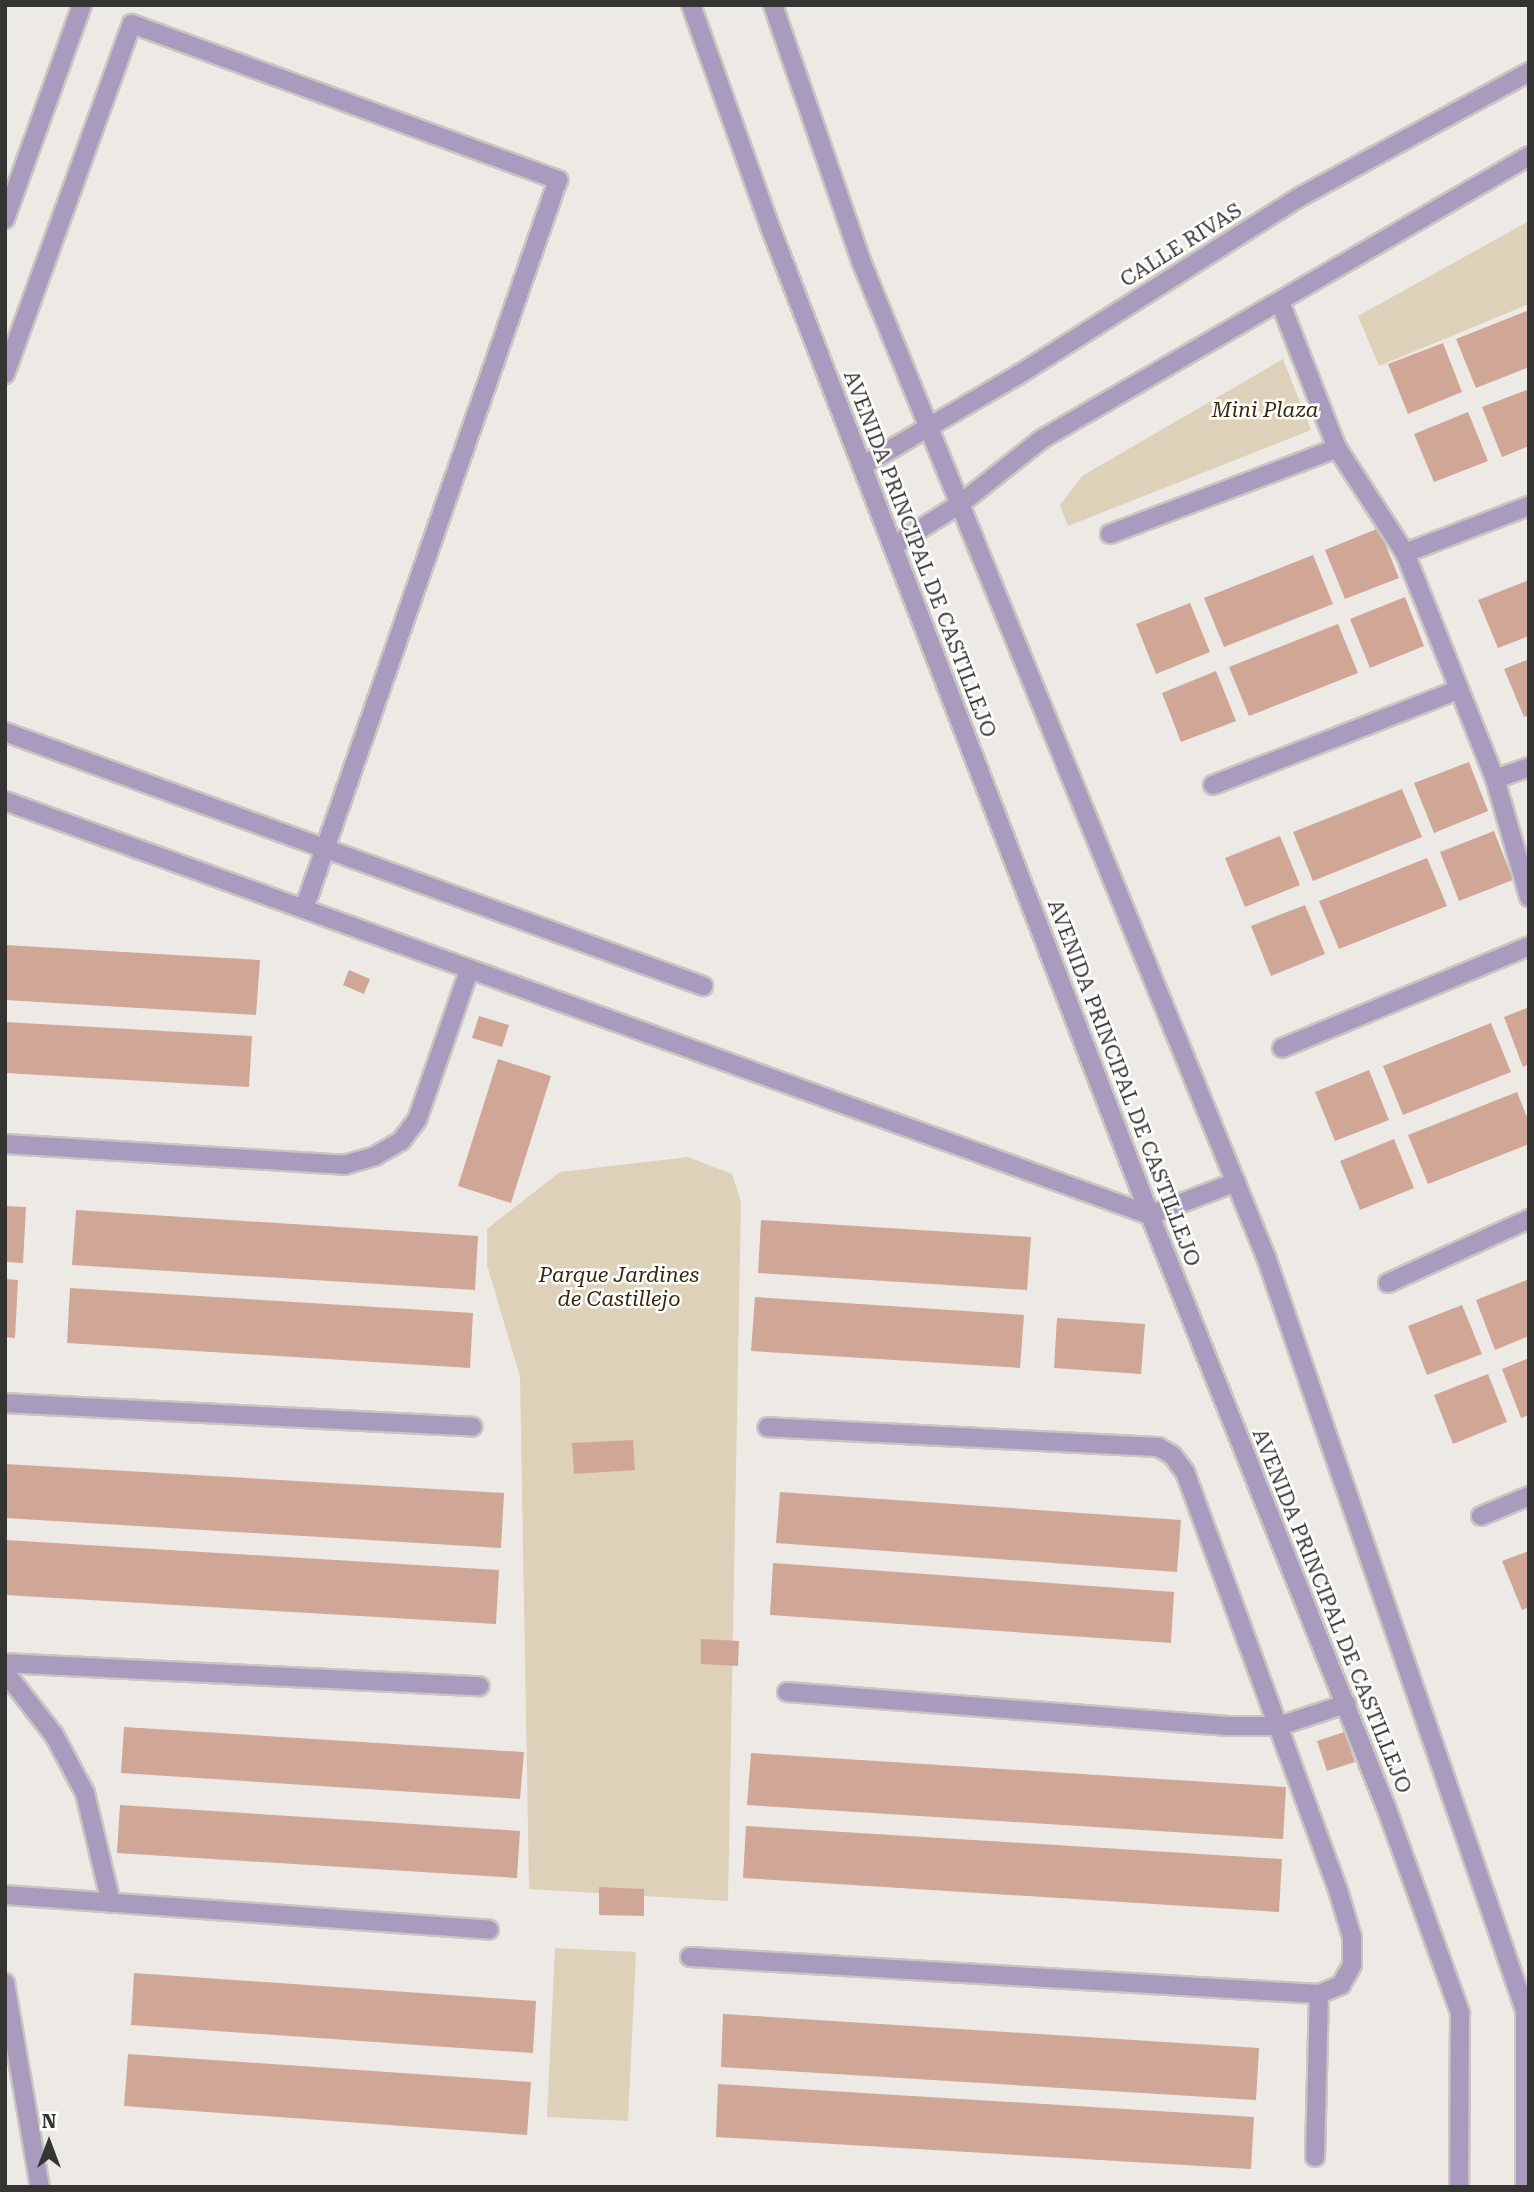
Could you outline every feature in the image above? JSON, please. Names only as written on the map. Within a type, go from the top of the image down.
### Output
[{"type":"street","points":[[5,219],[82,5]]},
{"type":"street","name":"AVENIDA PRINCIPAL DE CASTILLEJO","points":[[691,5],[862,466],[1150,1215],[1346,1704],[1460,2013],[1459,2187]]},
{"type":"street","name":"AVENIDA PRINCIPAL DE CASTILLEJO","points":[[773,5],[862,261],[1266,1257],[1525,2010],[1525,2187]]},
{"type":"street","points":[[5,374],[132,24],[558,180],[304,909]]},
{"type":"street","name":"CALLE RIVAS","points":[[862,466],[1298,198],[1529,72]]},
{"type":"street","points":[[893,546],[960,504],[1042,439],[1529,156]]},
{"type":"street","points":[[1280,302],[1337,448],[1405,553],[1495,779],[1529,897]]},
{"type":"street","points":[[1110,534],[1337,448]]},
{"type":"street","points":[[1405,553],[1529,506]]},
{"type":"street","points":[[1213,785],[1458,690]]},
{"type":"street","points":[[5,732],[703,986]]},
{"type":"street","points":[[1495,779],[1529,767]]},
{"type":"street","points":[[5,801],[1150,1215],[1236,1182]]},
{"type":"street","points":[[1282,1048],[1529,946]]},
{"type":"street","points":[[5,1144],[344,1165],[375,1156],[401,1141],[417,1119],[469,971]]},
{"type":"street","points":[[1388,1283],[1529,1219]]},
{"type":"street","points":[[5,1404],[472,1427]]},
{"type":"street","points":[[690,1957],[1319,1994],[1342,1985],[1352,1965],[1352,1937],[1279,1726],[1185,1472],[1172,1455],[1158,1447],[768,1427]]},
{"type":"street","points":[[1481,1516],[1529,1496]]},
{"type":"street","points":[[5,1662],[479,1686]]},
{"type":"street","points":[[5,1672],[54,1735],[85,1793],[111,1903]]},
{"type":"street","points":[[787,1692],[1228,1726],[1279,1726],[1346,1704]]},
{"type":"street","points":[[5,1895],[489,1930]]},
{"type":"street","points":[[5,1983],[40,2187]]},
{"type":"street","points":[[1315,2157],[1319,1994]]},
{"type":"green space","points":[[1529,221],[1529,304],[1379,366],[1358,316]]},
{"type":"green space","name":"Mini Plaza","points":[[1283,359],[1311,430],[1068,526],[1060,505],[1082,476]]},
{"type":"green space","name":"Parque Jardines de Castillejo","points":[[688,1157],[732,1174],[741,1201],[728,1901],[529,1889],[520,1377],[487,1265],[487,1229],[560,1172]]},
{"type":"green space","points":[[555,1948],[636,1952],[628,2121],[547,2117]]},
{"type":"building","points":[[1529,310],[1529,367],[1476,388],[1456,339]]},
{"type":"building","points":[[1443,343],[1462,392],[1408,414],[1388,364]]},
{"type":"building","points":[[1529,389],[1529,446],[1502,457],[1482,407]]},
{"type":"building","points":[[1468,412],[1488,461],[1434,482],[1414,434]]},
{"type":"building","points":[[1379,528],[1399,578],[1345,599],[1325,550]]},
{"type":"building","points":[[1313,555],[1333,604],[1224,647],[1204,598]]},
{"type":"building","points":[[1529,580],[1529,636],[1498,648],[1478,600]]},
{"type":"building","points":[[1405,597],[1424,646],[1370,668],[1350,619]]},
{"type":"building","points":[[1190,603],[1210,652],[1156,674],[1136,624]]},
{"type":"building","points":[[1338,624],[1358,673],[1249,716],[1229,667]]},
{"type":"building","points":[[1529,659],[1529,715],[1524,717],[1504,669]]},
{"type":"building","points":[[1216,671],[1236,721],[1181,742],[1162,693]]},
{"type":"building","points":[[1469,762],[1488,811],[1434,833],[1414,783]]},
{"type":"building","points":[[1402,789],[1422,837],[1313,881],[1293,832]]},
{"type":"building","points":[[1494,831],[1513,880],[1459,901],[1440,852]]},
{"type":"building","points":[[1280,836],[1300,885],[1245,907],[1225,858]]},
{"type":"building","points":[[1427,858],[1447,906],[1339,949],[1319,901]]},
{"type":"building","points":[[1305,905],[1325,954],[1271,976],[1251,926]]},
{"type":"building","points":[[5,945],[260,960],[256,1015],[5,1000]]},
{"type":"building","points":[[349,970],[370,979],[364,994],[343,985]]},
{"type":"building","points":[[1529,1007],[1529,1064],[1523,1067],[1504,1017]]},
{"type":"building","points":[[479,1016],[509,1025],[502,1047],[472,1038]]},
{"type":"building","points":[[5,1022],[252,1036],[249,1087],[5,1073]]},
{"type":"building","points":[[1491,1023],[1511,1072],[1403,1115],[1383,1066]]},
{"type":"building","points":[[498,1059],[551,1076],[511,1203],[458,1186]]},
{"type":"building","points":[[1369,1070],[1389,1120],[1335,1141],[1315,1092]]},
{"type":"building","points":[[1517,1092],[1529,1122],[1529,1144],[1428,1184],[1408,1135]]},
{"type":"building","points":[[1394,1139],[1414,1188],[1360,1210],[1340,1161]]},
{"type":"building","points":[[5,1206],[26,1207],[23,1263],[5,1262]]},
{"type":"building","points":[[76,1210],[478,1236],[475,1290],[72,1265]]},
{"type":"building","points":[[761,1220],[1031,1237],[1027,1290],[758,1273]]},
{"type":"building","points":[[5,1279],[18,1280],[15,1338],[5,1337]]},
{"type":"building","points":[[1529,1279],[1529,1336],[1495,1350],[1476,1300]]},
{"type":"building","points":[[70,1288],[473,1313],[470,1368],[67,1343]]},
{"type":"building","points":[[755,1297],[1024,1315],[1020,1368],[751,1351]]},
{"type":"building","points":[[1462,1305],[1482,1354],[1427,1375],[1408,1326]]},
{"type":"building","points":[[1057,1318],[1145,1324],[1141,1374],[1054,1368]]},
{"type":"building","points":[[1529,1358],[1529,1415],[1521,1418],[1502,1369]]},
{"type":"building","points":[[1488,1374],[1507,1422],[1453,1444],[1434,1395]]},
{"type":"building","points":[[633,1440],[635,1470],[574,1474],[572,1443]]},
{"type":"building","points":[[5,1464],[504,1493],[501,1548],[5,1518]]},
{"type":"building","points":[[780,1492],[1181,1520],[1177,1572],[776,1543]]},
{"type":"building","points":[[5,1540],[499,1570],[496,1624],[5,1595]]},
{"type":"building","points":[[1529,1551],[1529,1607],[1522,1610],[1502,1561]]},
{"type":"building","points":[[773,1563],[1174,1592],[1171,1643],[770,1615]]},
{"type":"building","points":[[701,1639],[739,1641],[738,1666],[701,1664]]},
{"type":"building","points":[[124,1727],[524,1752],[520,1799],[121,1773]]},
{"type":"building","points":[[1344,1732],[1355,1762],[1327,1771],[1317,1741]]},
{"type":"building","points":[[751,1753],[1286,1787],[1283,1839],[747,1805]]},
{"type":"building","points":[[120,1805],[520,1831],[517,1878],[117,1853]]},
{"type":"building","points":[[746,1826],[1282,1859],[1279,1912],[743,1878]]},
{"type":"building","points":[[599,1887],[644,1889],[644,1916],[599,1915]]},
{"type":"building","points":[[134,1973],[536,2001],[533,2053],[131,2025]]},
{"type":"building","points":[[723,2014],[1259,2048],[1256,2100],[721,2067]]},
{"type":"building","points":[[128,2054],[531,2082],[527,2135],[124,2106]]},
{"type":"building","points":[[718,2084],[1254,2117],[1251,2169],[716,2137]]}]
